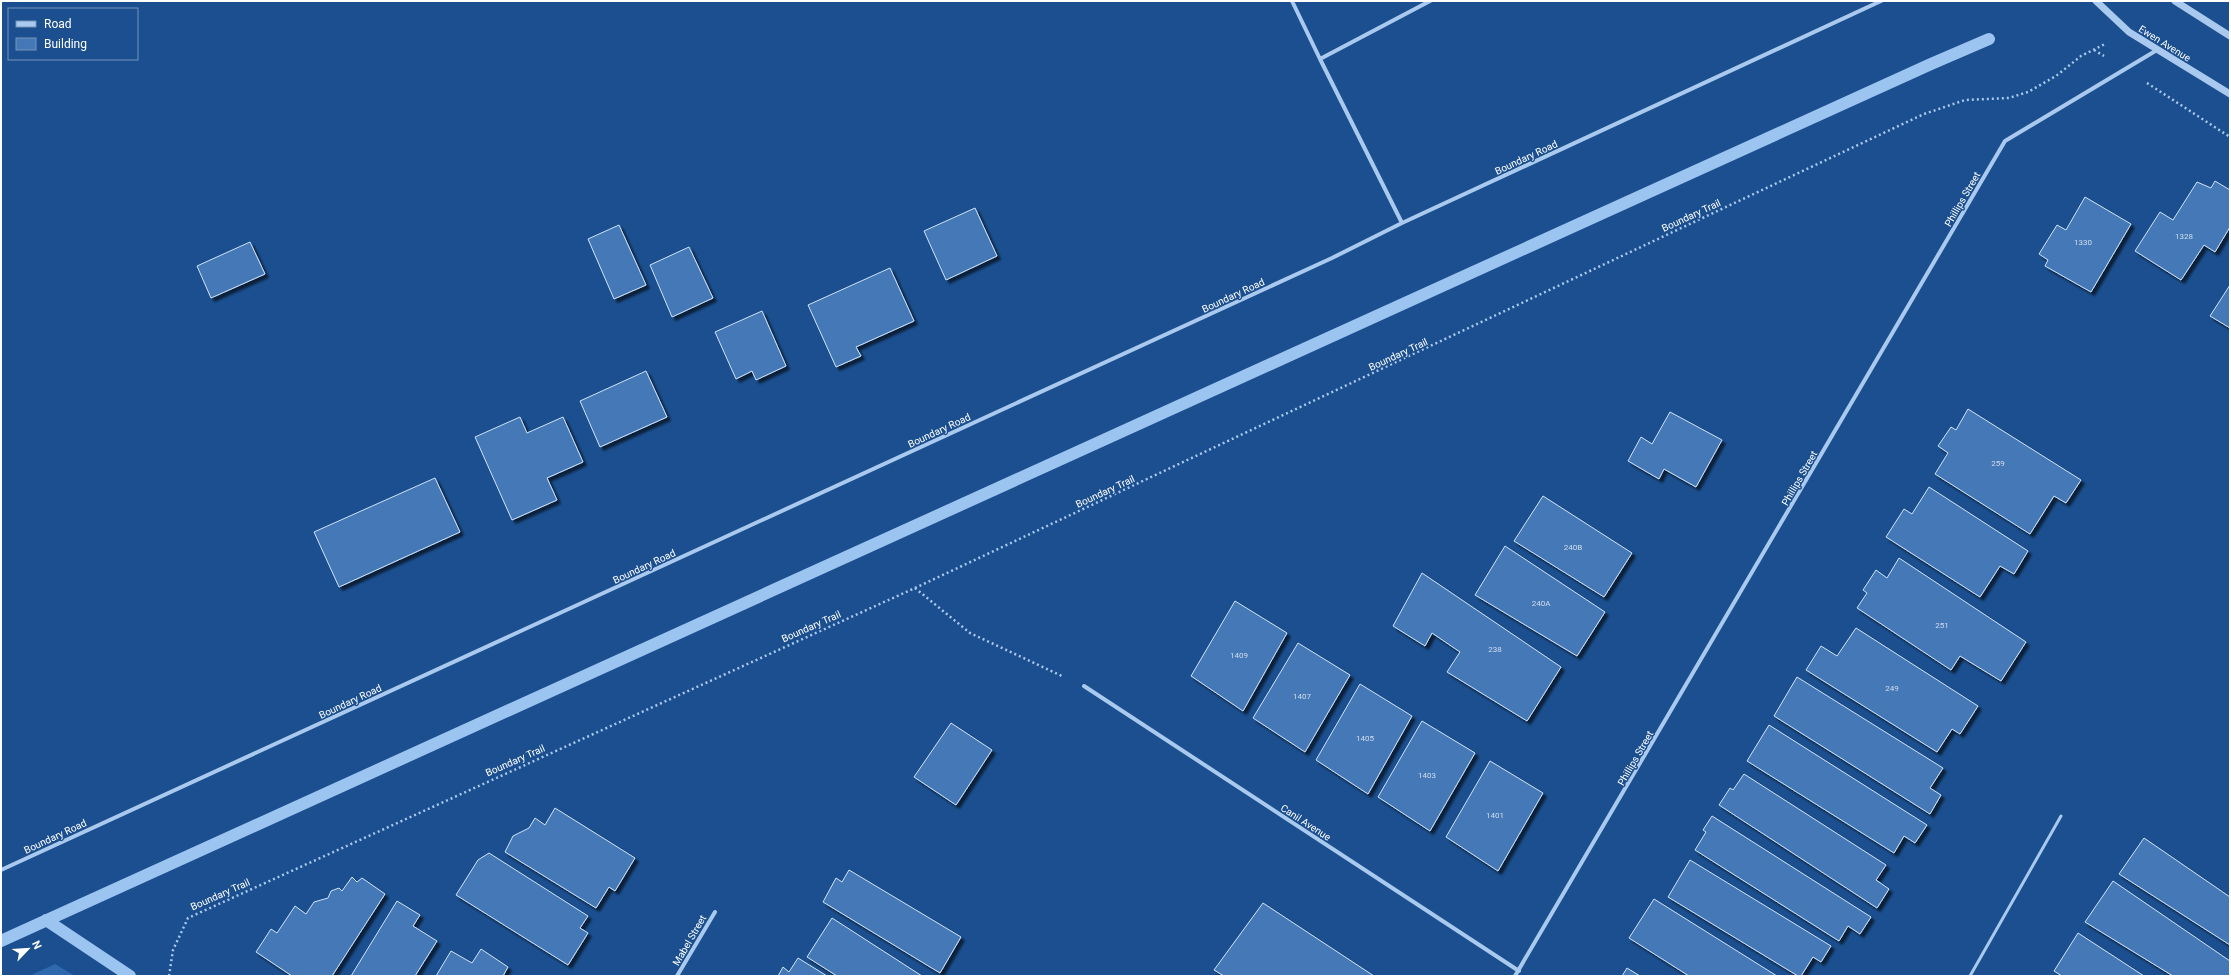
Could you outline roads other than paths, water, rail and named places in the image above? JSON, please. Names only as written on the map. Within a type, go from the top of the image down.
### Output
[{"type":"street","points":[[1292,1],[1402,222]]},
{"type":"street","points":[[1320,59],[1430,1]]},
{"type":"street","name":"Boundary Road","points":[[1,870],[1332,258],[1402,222],[1881,1]]},
{"type":"street","name":"Ewen Avenue","points":[[2096,1],[2129,32],[2230,94]]},
{"type":"street","points":[[2175,1],[2230,36]]},
{"type":"street","name":"Phillips Street","points":[[1516,976],[2005,141],[2157,50]]},
{"type":"street","name":"Canil Avenue","points":[[1084,686],[1519,971]]},
{"type":"street","name":"Mabel Street","points":[[677,976],[715,912]]},
{"type":"lane","points":[[1970,976],[2061,816]]},
{"type":"waterway","points":[[1,941],[1989,39]]},
{"type":"waterway","points":[[46,920],[130,976]]}]
